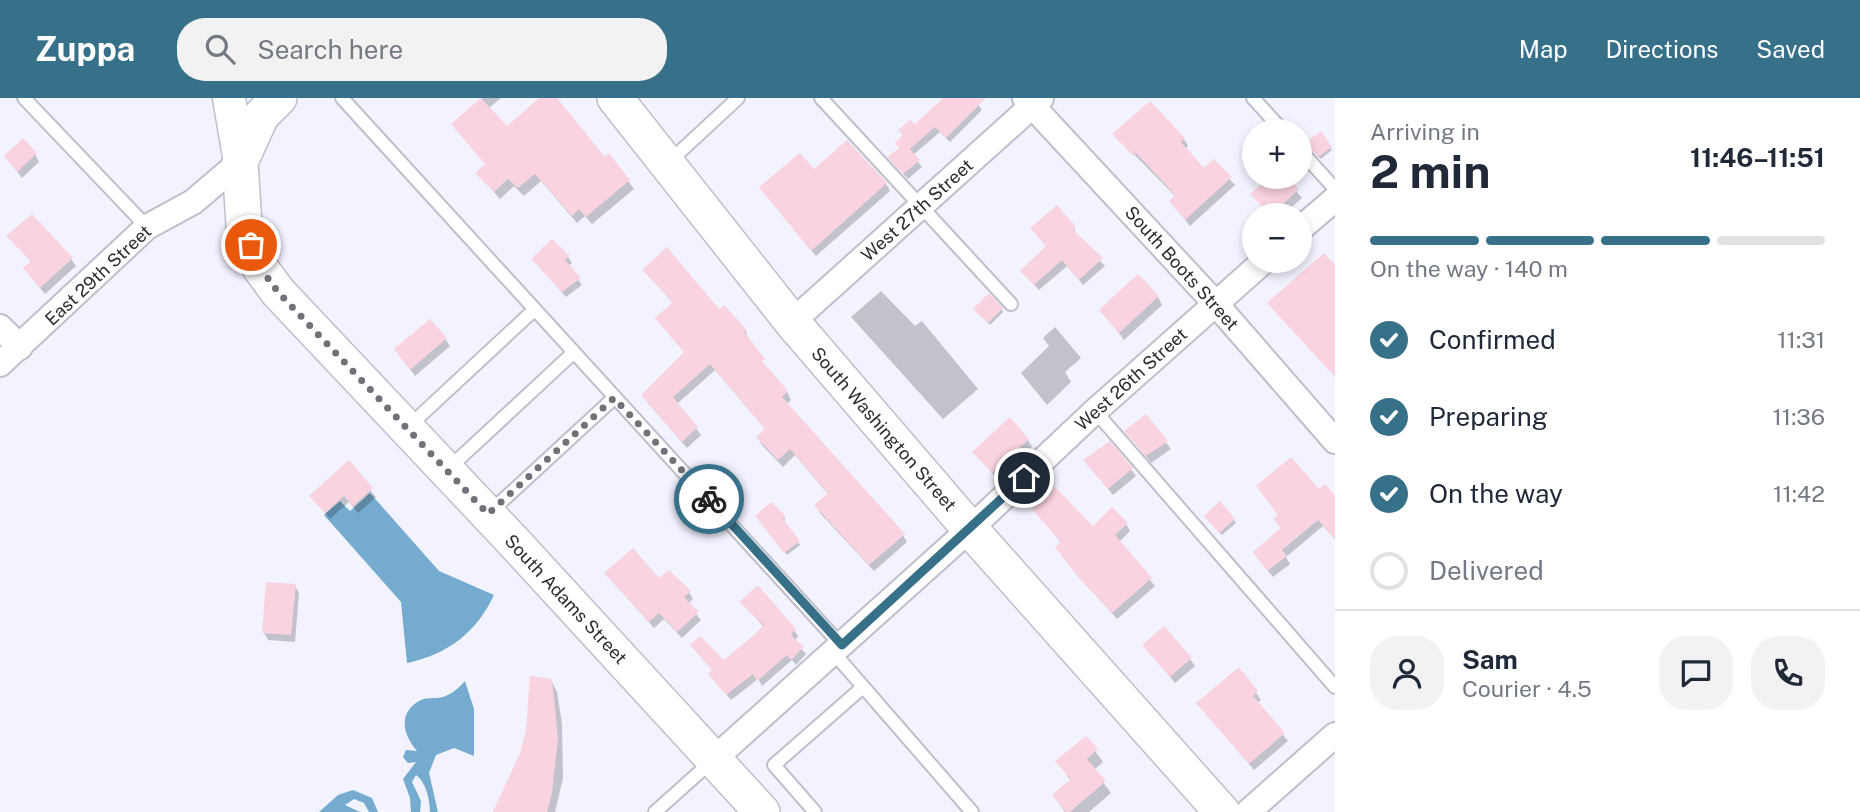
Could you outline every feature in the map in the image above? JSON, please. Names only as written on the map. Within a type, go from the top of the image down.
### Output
[{"type":"main road","name":"East 29th Street","points":[[240,162],[261,116],[279,98]]},
{"type":"main road","name":"South Washington Street","points":[[615,98],[792,322],[970,529],[1222,812]]},
{"type":"main road","name":"South Adams Street","points":[[240,162],[244,225],[259,266],[278,292],[488,514],[762,812]]},
{"type":"street","name":"South Adams Street","points":[[229,98],[240,162]]},
{"type":"street","name":"West 27th Street","points":[[792,322],[1033,101]]},
{"type":"street","name":"South Boots Street","points":[[1033,101],[1216,303],[1335,441]]},
{"type":"street","name":"East 29th Street","points":[[0,364],[148,227],[193,202],[240,162]]},
{"type":"street","points":[[1312,219],[1335,199]]},
{"type":"street","name":"West 26th Street","points":[[715,759],[970,529],[1095,411],[1250,273]]},
{"type":"street","points":[[0,327],[20,347]]},
{"type":"street","points":[[1248,812],[1335,735]]},
{"type":"lane","points":[[24,98],[148,227]]},
{"type":"lane","points":[[342,98],[837,649],[863,687],[972,812]]},
{"type":"lane","points":[[667,164],[738,98]]},
{"type":"lane","points":[[821,98],[1011,304]]},
{"type":"lane","points":[[1253,98],[1272,119]]},
{"type":"lane","points":[[1312,163],[1335,189]]},
{"type":"lane","points":[[407,428],[534,310]]},
{"type":"lane","points":[[446,470],[573,353]]},
{"type":"lane","points":[[488,514],[614,398]]},
{"type":"lane","points":[[1095,411],[1335,687]]},
{"type":"lane","points":[[815,812],[774,765],[863,687]]},
{"type":"lane","points":[[655,812],[715,759]]},
{"type":"water","points":[[370,493],[439,571],[494,595],[479,620],[459,640],[435,654],[407,663],[401,602],[324,515],[340,501],[350,511]]},
{"type":"water","points":[[465,681],[474,709],[474,756],[454,748],[436,755],[429,773],[438,812],[430,812],[427,792],[416,775],[412,782],[421,801],[420,812],[411,812],[410,798],[403,779],[416,762],[408,763],[403,757],[406,750],[417,751],[408,738],[405,717],[413,705],[421,700],[446,696]]},
{"type":"water","points":[[353,790],[372,798],[378,812],[369,812],[364,803],[354,799],[345,805],[360,812],[319,812],[338,795]]},
{"type":"building","points":[[481,98],[507,126],[539,98],[557,98],[605,157],[609,153],[630,180],[586,217],[579,209],[572,216],[535,174],[518,188],[508,179],[494,192],[475,173],[485,164],[451,124]]},
{"type":"building","points":[[943,98],[986,98],[946,138],[935,127],[910,149],[920,160],[903,174],[887,157],[899,148],[895,143],[903,135],[898,130],[910,120],[915,124]]},
{"type":"building","points":[[1150,101],[1185,138],[1181,142],[1204,168],[1214,159],[1232,177],[1185,220],[1169,201],[1175,195],[1136,153],[1133,156],[1112,134]]},
{"type":"building","points":[[1321,131],[1332,147],[1318,157],[1312,151],[1312,138]]},
{"type":"building","points":[[23,138],[37,153],[17,172],[4,156]]},
{"type":"building","points":[[847,140],[887,183],[811,251],[759,187],[800,153],[814,169]]},
{"type":"building","points":[[1256,189],[1299,189],[1284,203],[1259,203],[1250,194]]},
{"type":"building","points":[[1057,205],[1076,227],[1073,230],[1103,258],[1079,280],[1062,260],[1034,285],[1020,271],[1046,246],[1030,228]]},
{"type":"building","points":[[32,214],[73,258],[40,288],[23,268],[31,261],[6,236]]},
{"type":"building","points":[[552,239],[570,256],[565,260],[581,278],[562,292],[531,259]]},
{"type":"building","points":[[667,247],[719,309],[724,305],[747,330],[744,332],[765,359],[762,361],[788,391],[782,397],[905,534],[869,565],[814,505],[828,493],[790,449],[778,460],[756,437],[765,429],[710,364],[673,397],[698,427],[682,442],[641,395],[684,352],[655,318],[673,302],[642,270]]},
{"type":"building","points":[[1324,253],[1335,265],[1335,377],[1267,303],[1301,273],[1312,273],[1312,264]]},
{"type":"building","points":[[1138,274],[1159,296],[1119,333],[1099,310]]},
{"type":"building","points":[[989,293],[1003,308],[988,323],[973,309]]},
{"type":"building","points":[[430,319],[447,338],[410,370],[394,349]]},
{"type":"building","points":[[1146,414],[1168,441],[1146,456],[1124,431]]},
{"type":"building","points":[[1010,417],[1029,439],[992,473],[972,452]]},
{"type":"building","points":[[1110,441],[1133,468],[1108,489],[1083,460]]},
{"type":"building","points":[[1291,457],[1319,489],[1325,484],[1335,496],[1335,539],[1318,520],[1282,550],[1287,556],[1267,571],[1253,552],[1281,528],[1273,519],[1278,515],[1256,486]]},
{"type":"building","points":[[349,460],[373,488],[353,506],[344,496],[325,513],[309,496]]},
{"type":"building","points":[[1055,487],[1093,526],[1112,507],[1128,523],[1115,535],[1152,578],[1112,613],[1055,547],[1061,542],[1032,509]]},
{"type":"building","points":[[1220,501],[1235,519],[1219,533],[1204,516]]},
{"type":"building","points":[[771,502],[786,516],[783,519],[800,541],[784,553],[755,516]]},
{"type":"building","points":[[633,548],[659,578],[669,570],[691,591],[684,597],[699,612],[677,632],[659,613],[649,622],[604,573]]},
{"type":"building","points":[[266,582],[296,584],[291,635],[262,633]]},
{"type":"building","points":[[758,585],[796,629],[791,635],[804,647],[791,660],[787,655],[757,681],[753,674],[726,695],[708,674],[712,670],[690,645],[700,636],[724,660],[753,636],[764,625],[739,602]]},
{"type":"building","points":[[1164,626],[1192,658],[1170,677],[1142,645]]},
{"type":"building","points":[[1239,667],[1258,691],[1253,696],[1285,733],[1249,764],[1196,703]]},
{"type":"building","points":[[530,676],[552,679],[558,738],[552,793],[547,812],[493,812],[520,753],[526,730]]},
{"type":"building","points":[[1086,736],[1098,749],[1087,759],[1106,781],[1070,812],[1066,812],[1052,795],[1071,779],[1055,761]]},
{"type":"way so far","points":[[251,245],[259,266],[278,292],[488,514],[614,398],[709,499]]},
{"type":"route","points":[[709,499],[842,645],[1024,478]]}]
